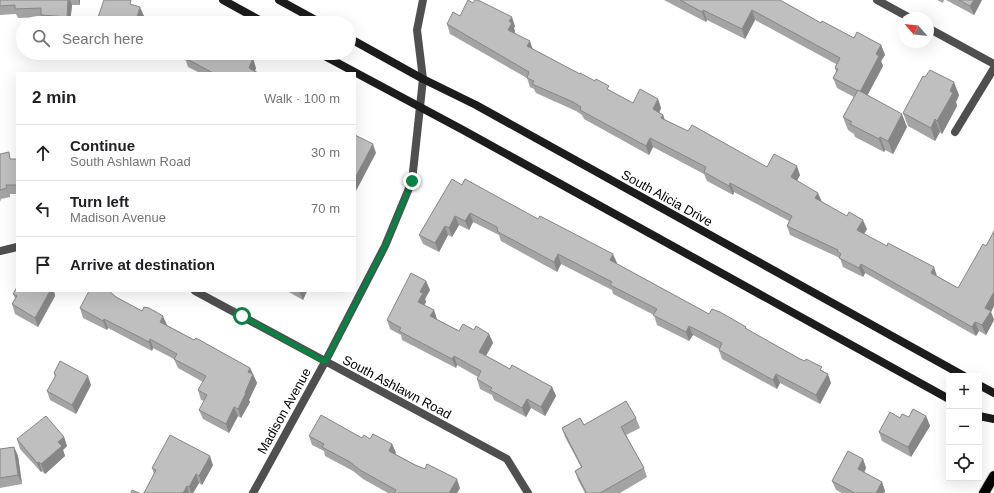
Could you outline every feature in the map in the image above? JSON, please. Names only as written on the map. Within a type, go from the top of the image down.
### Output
[{"type":"main road","points":[[223,0],[252,16]]},
{"type":"main road","points":[[279,0],[308,16]]},
{"type":"main road","name":"South Alicia Drive","points":[[356,42],[422,79],[476,105],[959,373]]},
{"type":"main road","points":[[332,60],[355,72]]},
{"type":"main road","points":[[356,73],[420,106],[946,397]]},
{"type":"main road","points":[[982,386],[994,393]]},
{"type":"main road","points":[[982,417],[994,419]]},
{"type":"main road","points":[[984,493],[994,476]]},
{"type":"street","name":"Madison Avenue","points":[[253,493],[325,362],[385,246],[412,181],[422,79],[417,30],[422,0]]},
{"type":"street","points":[[877,0],[899,12]]},
{"type":"street","points":[[934,31],[994,64]]},
{"type":"street","points":[[955,132],[994,68]]},
{"type":"street","points":[[0,251],[16,247]]},
{"type":"street","name":"South Ashlawn Road","points":[[197,292],[508,460],[528,493]]},
{"type":"building","points":[[0,0],[68,0],[67,16],[41,15],[41,8],[15,9],[15,5],[0,6]]},
{"type":"building","points":[[104,0],[131,0],[130,4],[140,7],[137,16],[98,16]]},
{"type":"building","points":[[468,0],[473,3],[475,0],[478,0],[512,17],[509,21],[512,23],[508,30],[530,41],[527,46],[580,74],[595,81],[596,79],[609,86],[607,89],[633,103],[640,89],[658,99],[653,109],[663,115],[661,118],[688,131],[692,125],[767,167],[774,154],[797,166],[791,177],[818,193],[815,198],[847,216],[849,212],[863,220],[857,230],[887,246],[888,243],[934,267],[931,273],[958,288],[983,244],[986,246],[994,231],[994,292],[985,308],[991,311],[982,325],[975,322],[972,327],[861,264],[859,268],[839,258],[841,254],[837,251],[838,250],[787,226],[792,216],[730,183],[729,186],[704,172],[706,167],[650,138],[646,146],[580,110],[581,107],[573,102],[532,84],[534,81],[527,78],[529,72],[447,24],[453,12],[460,16]]},
{"type":"building","points":[[680,0],[780,0],[821,23],[822,21],[854,38],[857,32],[881,45],[876,54],[879,56],[860,92],[833,78],[838,69],[835,68],[840,58],[752,10],[742,29],[703,10],[702,12]]},
{"type":"building","points":[[959,0],[974,0],[970,6]]},
{"type":"building","points":[[189,60],[252,60],[249,68],[256,72],[211,72]]},
{"type":"building","points":[[930,70],[954,82],[950,91],[953,93],[937,121],[935,119],[931,128],[903,113],[923,76],[925,77]]},
{"type":"building","points":[[858,90],[902,114],[888,141],[880,137],[879,139],[850,124],[852,122],[843,117]]},
{"type":"building","points":[[356,136],[373,144],[356,176]]},
{"type":"building","points":[[9,152],[10,159],[16,159],[16,185],[6,185],[7,188],[0,190],[0,154]]},
{"type":"building","points":[[452,179],[462,185],[465,179],[538,219],[540,216],[613,254],[610,260],[709,314],[712,309],[720,312],[800,359],[805,361],[806,359],[822,367],[820,370],[828,374],[816,395],[776,374],[773,380],[719,350],[722,343],[689,326],[686,332],[653,315],[657,309],[610,285],[612,282],[558,254],[554,262],[498,232],[497,227],[470,213],[465,221],[455,216],[449,228],[445,226],[435,243],[419,235]]},
{"type":"building","points":[[411,273],[426,281],[420,292],[423,293],[418,302],[434,310],[430,316],[459,331],[463,324],[474,330],[476,326],[489,334],[479,352],[510,369],[512,365],[552,387],[541,407],[527,399],[522,408],[490,390],[492,388],[477,379],[481,371],[454,356],[452,359],[399,331],[401,328],[387,320]]},
{"type":"building","points":[[16,289],[16,292],[49,292],[35,318],[12,304],[17,296],[13,294]]},
{"type":"building","points":[[88,292],[110,292],[116,297],[142,311],[144,307],[149,308],[163,316],[160,322],[194,340],[196,338],[250,368],[248,372],[253,374],[238,409],[234,407],[226,424],[199,410],[207,395],[198,390],[206,376],[174,359],[177,354],[150,339],[149,342],[104,319],[103,321],[80,308]]},
{"type":"building","points":[[60,361],[88,376],[72,405],[47,391],[56,375],[54,373]]},
{"type":"building","points":[[626,401],[636,418],[621,427],[644,468],[600,493],[586,493],[575,471],[582,467],[562,428],[580,418],[584,425]]},
{"type":"building","points":[[913,409],[926,416],[908,447],[879,432],[890,412],[900,418],[902,414],[909,417]]},
{"type":"building","points":[[321,415],[362,438],[364,435],[370,439],[373,434],[392,444],[389,451],[415,465],[425,469],[427,464],[457,479],[449,493],[394,493],[396,490],[322,447],[324,444],[309,436]]},
{"type":"building","points":[[46,416],[64,437],[58,442],[62,446],[41,464],[39,462],[37,463],[17,439]]},
{"type":"building","points":[[170,435],[210,456],[199,476],[196,474],[189,487],[187,486],[183,493],[144,493],[156,470],[152,468]]},
{"type":"building","points":[[14,447],[18,475],[0,478],[0,449]]},
{"type":"building","points":[[848,451],[863,459],[858,469],[882,482],[876,493],[855,493],[832,481]]},
{"type":"building","points":[[132,490],[139,493],[131,493]]},
{"type":"route","points":[[242,316],[325,362],[385,246],[412,181]]}]
